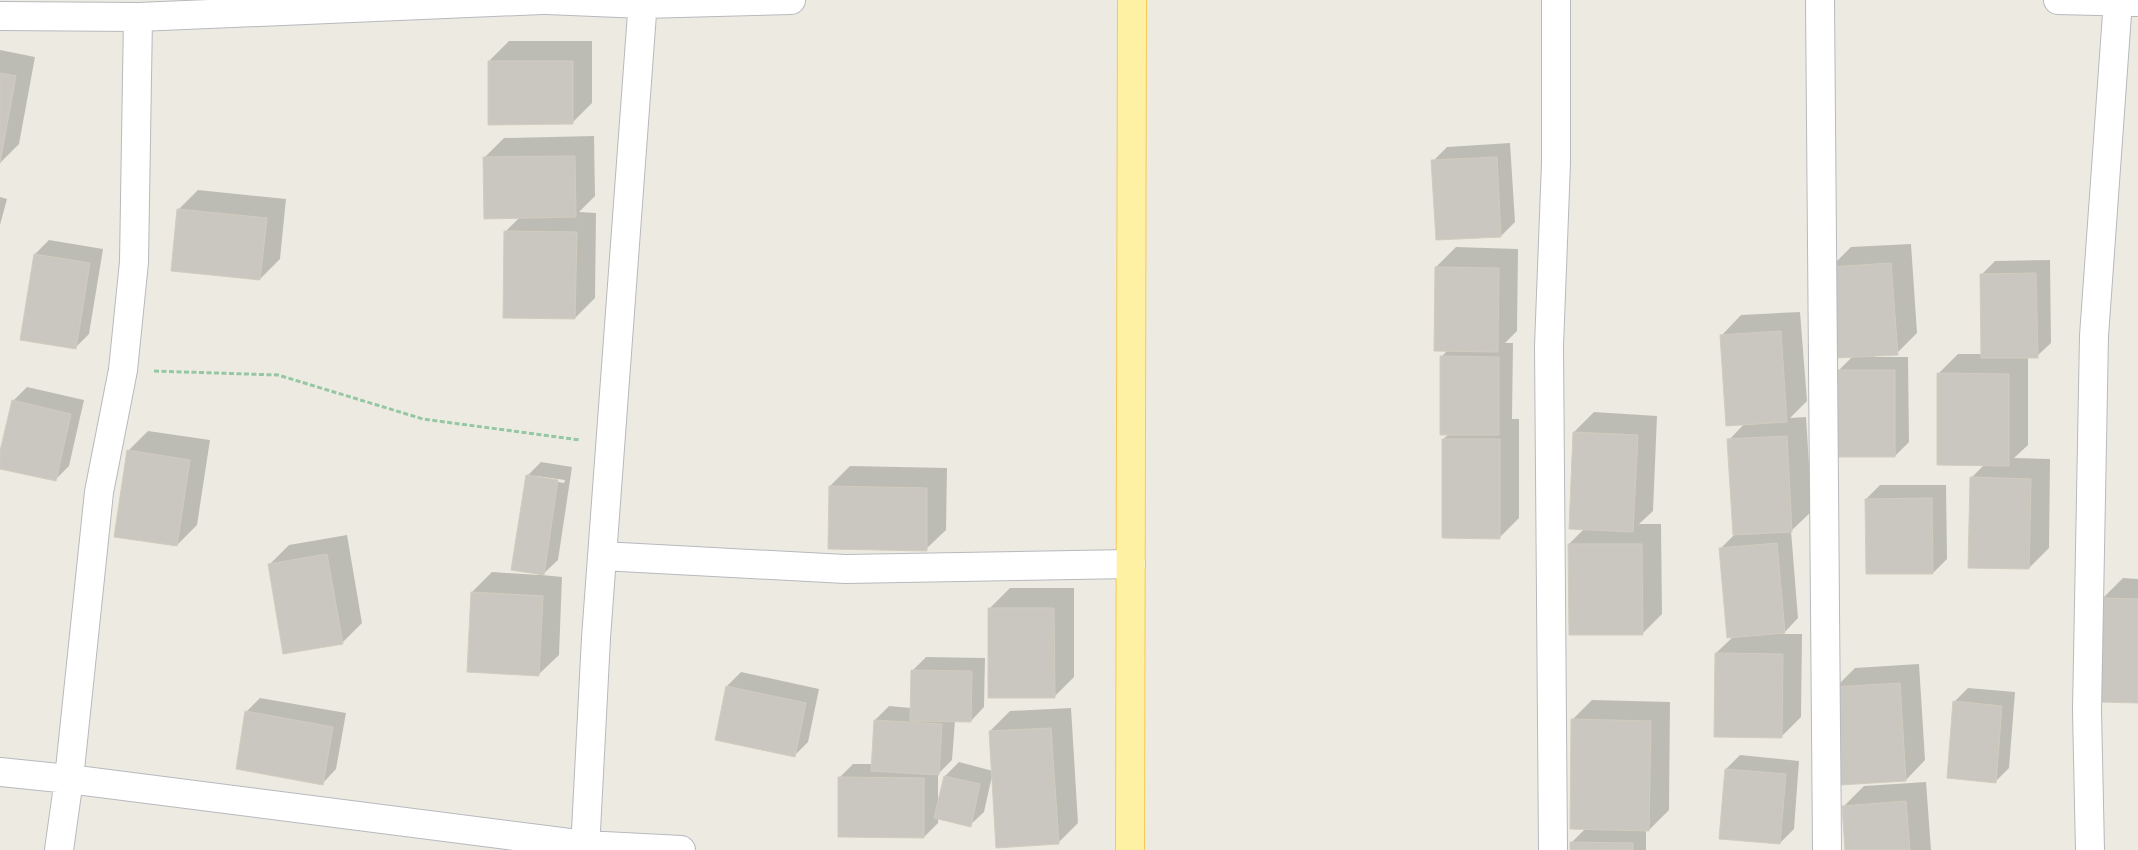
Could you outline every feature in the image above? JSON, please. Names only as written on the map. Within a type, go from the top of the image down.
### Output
[{"type":"main road","points":[[1130,850],[1132,0]]},
{"type":"street","points":[[0,16],[138,17],[542,0]]},
{"type":"street","points":[[547,0],[643,2],[791,0]]},
{"type":"street","points":[[1552,850],[1549,346],[1556,163],[1556,0]]},
{"type":"street","points":[[1820,0],[1826,850]]},
{"type":"street","points":[[2058,0],[2125,1],[2094,336],[2087,711],[2090,850]]},
{"type":"street","points":[[585,848],[602,556],[643,2]]},
{"type":"street","points":[[59,850],[69,779],[99,492],[123,370],[134,262],[138,17]]},
{"type":"street","points":[[602,556],[845,570],[1130,564]]},
{"type":"street","points":[[0,772],[69,779],[585,848],[681,850]]},
{"type":"path","points":[[123,370],[278,375],[423,419],[610,445]]},
{"type":"building","points":[[488,61],[573,61],[573,124],[488,125]]},
{"type":"building","points":[[0,73],[16,76],[0,163]]},
{"type":"building","points":[[575,156],[576,217],[484,219],[483,157]]},
{"type":"building","points":[[1497,157],[1501,237],[1436,240],[1431,160]]},
{"type":"building","points":[[177,209],[267,218],[260,280],[171,271]]},
{"type":"building","points":[[504,231],[577,232],[575,319],[503,318]]},
{"type":"building","points":[[34,254],[90,263],[76,349],[20,340]]},
{"type":"building","points":[[1891,263],[1898,355],[1836,358],[1830,267]]},
{"type":"building","points":[[1435,267],[1499,268],[1498,352],[1434,351]]},
{"type":"building","points":[[2036,273],[2038,358],[1981,358],[1980,274]]},
{"type":"building","points":[[1781,331],[1787,422],[1726,426],[1720,335]]},
{"type":"building","points":[[1440,356],[1499,357],[1499,435],[1440,435]]},
{"type":"building","points":[[1837,370],[1895,370],[1895,457],[1838,457]]},
{"type":"building","points":[[1937,373],[2009,374],[2009,466],[1937,465]]},
{"type":"building","points":[[12,400],[71,414],[56,481],[0,469],[0,451]]},
{"type":"building","points":[[1573,432],[1638,435],[1633,532],[1569,529]]},
{"type":"building","points":[[1787,436],[1792,532],[1733,535],[1727,439]]},
{"type":"building","points":[[1442,439],[1500,439],[1500,539],[1442,538]]},
{"type":"building","points":[[127,450],[190,460],[177,546],[114,537]]},
{"type":"building","points":[[526,475],[558,480],[544,575],[511,570]]},
{"type":"building","points":[[1970,477],[2031,479],[2029,569],[1968,568]]},
{"type":"building","points":[[829,486],[927,488],[927,551],[828,549]]},
{"type":"building","points":[[1932,498],[1933,574],[1866,574],[1865,499]]},
{"type":"building","points":[[1777,543],[1785,633],[1727,638],[1719,548]]},
{"type":"building","points":[[1568,544],[1642,544],[1643,635],[1569,635]]},
{"type":"building","points":[[327,554],[343,644],[283,654],[268,564]]},
{"type":"building","points":[[471,592],[543,596],[539,676],[467,672]]},
{"type":"building","points":[[2102,598],[2138,599],[2138,703],[2099,702]]},
{"type":"building","points":[[988,608],[1054,608],[1055,698],[988,698]]},
{"type":"building","points":[[1715,653],[1783,654],[1782,738],[1714,737]]},
{"type":"building","points":[[911,670],[972,671],[971,722],[910,721]]},
{"type":"building","points":[[1900,683],[1906,781],[1840,785],[1834,687]]},
{"type":"building","points":[[726,686],[806,703],[795,757],[715,740]]},
{"type":"building","points":[[1953,701],[2002,706],[1996,783],[1947,778]]},
{"type":"building","points":[[245,711],[333,727],[323,785],[236,769]]},
{"type":"building","points":[[1571,719],[1651,721],[1649,831],[1570,829]]},
{"type":"building","points":[[874,720],[942,724],[939,775],[871,771]]},
{"type":"building","points":[[1051,728],[1059,844],[996,848],[989,731]]},
{"type":"building","points":[[1725,769],[1786,774],[1780,844],[1719,839]]},
{"type":"building","points":[[944,776],[980,784],[971,827],[934,818]]},
{"type":"building","points":[[838,777],[924,778],[924,838],[838,837]]},
{"type":"building","points":[[1906,801],[1910,850],[1845,850],[1842,806]]},
{"type":"building","points":[[1570,842],[1633,843],[1633,850],[1570,850]]}]
